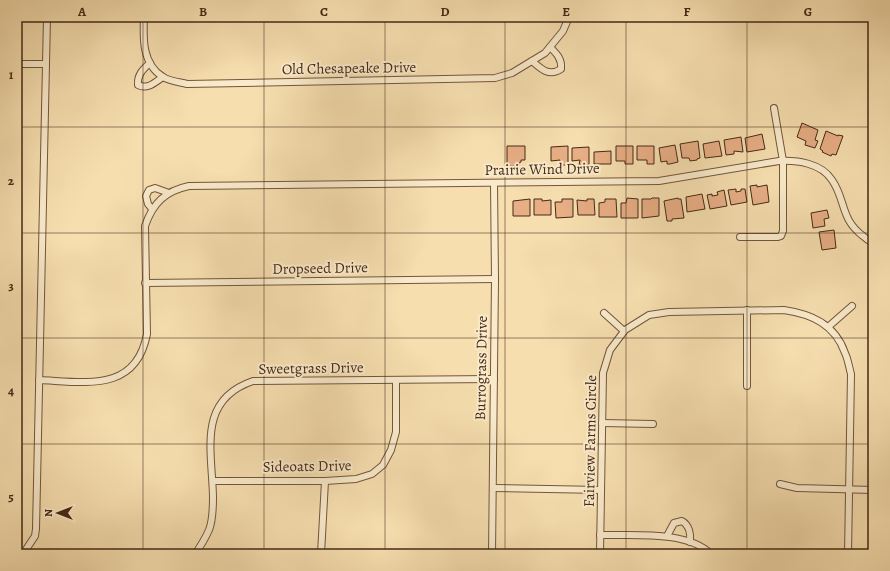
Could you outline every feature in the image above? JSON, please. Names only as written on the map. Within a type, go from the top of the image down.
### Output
[{"type":"street","points":[[23,554],[35,536],[36,530],[47,17]]},
{"type":"street","points":[[144,17],[143,42],[150,63],[163,77],[151,86],[143,87],[138,85],[140,73],[150,63]]},
{"type":"street","name":"Old Chesapeake Drive","points":[[163,77],[187,84],[476,80],[495,78],[512,73],[545,53],[563,31],[569,17]]},
{"type":"street","points":[[532,61],[547,72],[553,73],[561,69],[562,64],[560,59],[550,46]]},
{"type":"street","points":[[17,64],[46,64]]},
{"type":"street","points":[[740,237],[778,237],[781,236],[783,231],[783,161],[774,108]]},
{"type":"street","name":"Prairie Wind Drive","points":[[39,380],[107,381],[130,368],[140,356],[145,346],[147,334],[145,226],[152,209],[159,201],[169,193],[189,186],[659,181],[792,160],[805,162],[820,169],[832,179],[840,195],[846,217],[855,230],[873,243]]},
{"type":"street","name":"Burrograss Drive","points":[[492,554],[495,279],[494,183]]},
{"type":"street","name":"Prairie Wind Drive","points":[[152,209],[148,204],[146,196],[150,190],[155,188],[169,193]]},
{"type":"street","name":"Dropseed Drive","points":[[145,283],[495,279]]},
{"type":"street","points":[[828,327],[852,306]]},
{"type":"street","points":[[747,386],[748,310]]},
{"type":"street","name":"Fairview Farms Circle","points":[[600,554],[603,373],[610,350],[624,331],[649,315],[669,312],[784,310],[799,312],[814,318],[828,327],[836,336],[845,352],[851,374],[848,554]]},
{"type":"street","points":[[604,313],[624,331]]},
{"type":"street","name":"Sweetgrass Drive","points":[[194,554],[202,545],[209,529],[212,513],[213,481],[211,429],[214,416],[225,398],[242,385],[254,381],[494,379]]},
{"type":"street","name":"Sideoats Drive","points":[[213,481],[356,479],[372,474],[383,465],[391,450],[396,432],[396,380]]},
{"type":"street","points":[[602,423],[653,424]]},
{"type":"street","points":[[321,554],[325,480]]},
{"type":"street","points":[[780,484],[797,488],[873,490]]},
{"type":"street","points":[[493,488],[601,490]]},
{"type":"street","points":[[667,536],[674,524],[682,521],[689,530],[690,542]]},
{"type":"street","points":[[600,535],[667,536],[690,542],[704,548],[711,554]]},
{"type":"building","points":[[802,123],[818,130],[815,140],[818,141],[815,148],[805,145],[806,141],[797,137]]},
{"type":"building","points":[[826,131],[838,136],[843,136],[836,155],[832,154],[831,156],[822,152],[823,151],[820,149]]},
{"type":"building","points":[[762,134],[765,149],[747,152],[745,138]]},
{"type":"building","points":[[741,137],[743,152],[734,151],[734,154],[726,155],[724,140]]},
{"type":"building","points":[[698,141],[700,158],[690,161],[689,158],[682,158],[680,144]]},
{"type":"building","points":[[719,141],[722,156],[705,158],[703,144]]},
{"type":"building","points":[[675,145],[678,162],[667,164],[667,161],[661,162],[659,148]]},
{"type":"building","points":[[507,146],[525,146],[525,160],[521,160],[519,166],[507,166]]},
{"type":"building","points":[[568,146],[568,165],[560,165],[560,160],[551,161],[551,147]]},
{"type":"building","points":[[616,146],[633,146],[633,164],[625,164],[625,161],[616,161]]},
{"type":"building","points":[[637,146],[654,146],[654,164],[647,164],[647,160],[637,160]]},
{"type":"building","points":[[589,147],[589,165],[579,165],[580,160],[572,161],[572,148]]},
{"type":"building","points":[[611,151],[611,164],[594,164],[594,152]]},
{"type":"building","points":[[757,185],[757,187],[767,185],[769,202],[753,205],[750,186]]},
{"type":"building","points":[[736,189],[736,192],[741,191],[741,189],[745,189],[747,202],[731,205],[728,190]]},
{"type":"building","points":[[724,190],[727,206],[710,209],[707,195],[718,195],[717,192]]},
{"type":"building","points":[[702,194],[705,209],[687,212],[686,197]]},
{"type":"building","points":[[627,198],[638,199],[638,218],[621,218],[621,203],[626,203]]},
{"type":"building","points":[[659,198],[659,216],[642,218],[642,199]]},
{"type":"building","points":[[678,198],[681,199],[684,218],[667,221],[664,201]]},
{"type":"building","points":[[530,199],[530,216],[513,216],[513,201]]},
{"type":"building","points":[[534,199],[542,199],[542,201],[551,200],[551,215],[534,215]]},
{"type":"building","points":[[562,199],[573,199],[573,217],[556,218],[555,202],[562,202]]},
{"type":"building","points":[[587,199],[594,199],[595,215],[578,215],[577,200],[587,201]]},
{"type":"building","points":[[605,199],[616,199],[617,217],[599,217],[599,203],[605,202]]},
{"type":"building","points":[[827,210],[829,218],[824,219],[825,226],[813,228],[811,213]]},
{"type":"building","points":[[834,230],[836,248],[822,250],[819,232]]}]
